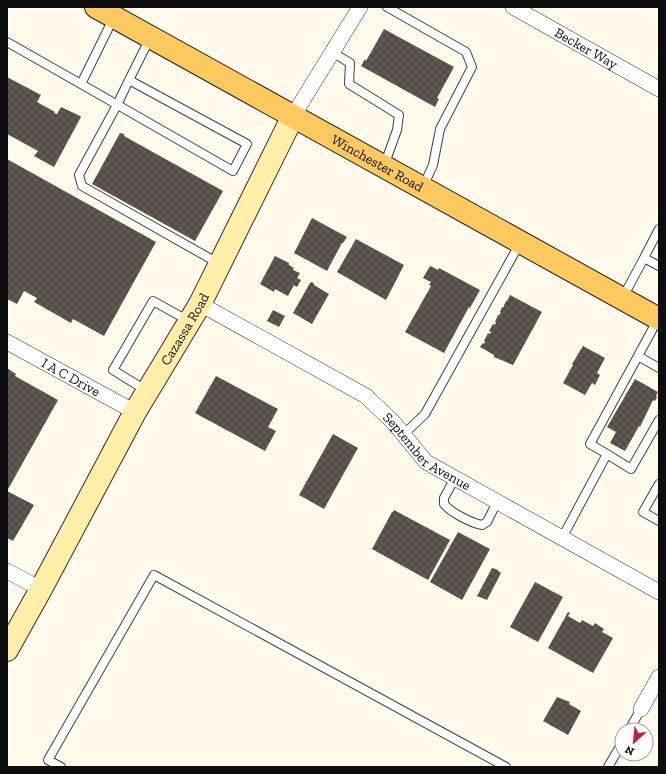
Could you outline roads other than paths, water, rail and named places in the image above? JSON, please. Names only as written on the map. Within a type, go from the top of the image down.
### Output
[{"type":"main road","name":"Winchester Road","points":[[105,12],[658,319]]},
{"type":"street","name":"Cazassa Road","points":[[7,650],[41,589],[134,412],[195,313],[293,116],[360,7]]},
{"type":"street","name":"Becker Way","points":[[513,7],[659,89]]},
{"type":"street","name":"September Avenue","points":[[195,313],[366,396],[394,423],[426,462],[659,592]]},
{"type":"street","name":"I A C Drive","points":[[7,342],[134,412]]},
{"type":"street","points":[[7,571],[41,589]]},
{"type":"street","points":[[642,709],[659,677]]},
{"type":"lane","points":[[387,7],[466,52],[472,67],[440,129],[433,165],[422,188]]},
{"type":"lane","points":[[81,84],[105,12]]},
{"type":"lane","points":[[151,38],[79,175],[82,186],[220,264]]},
{"type":"lane","points":[[7,42],[233,171],[247,144],[128,80]]},
{"type":"lane","points":[[332,52],[350,63],[349,84],[399,115],[396,130],[383,166]]},
{"type":"lane","points":[[622,298],[659,229]]},
{"type":"lane","points":[[404,434],[426,414],[520,242]]},
{"type":"lane","points":[[644,258],[659,266]]},
{"type":"lane","points":[[147,391],[113,370],[153,301],[195,313]]},
{"type":"lane","points":[[658,319],[590,444],[631,469],[659,420]]},
{"type":"lane","points":[[638,356],[659,368]]},
{"type":"lane","points":[[562,538],[607,454]]},
{"type":"lane","points":[[455,478],[444,498],[444,504],[447,508],[476,524],[482,525],[486,522],[497,502]]},
{"type":"lane","points":[[659,484],[643,512],[659,521]]},
{"type":"lane","points":[[61,767],[48,760],[154,575],[506,767]]},
{"type":"lane","points":[[634,722],[642,709]]},
{"type":"lane","points":[[608,767],[614,757]]}]
